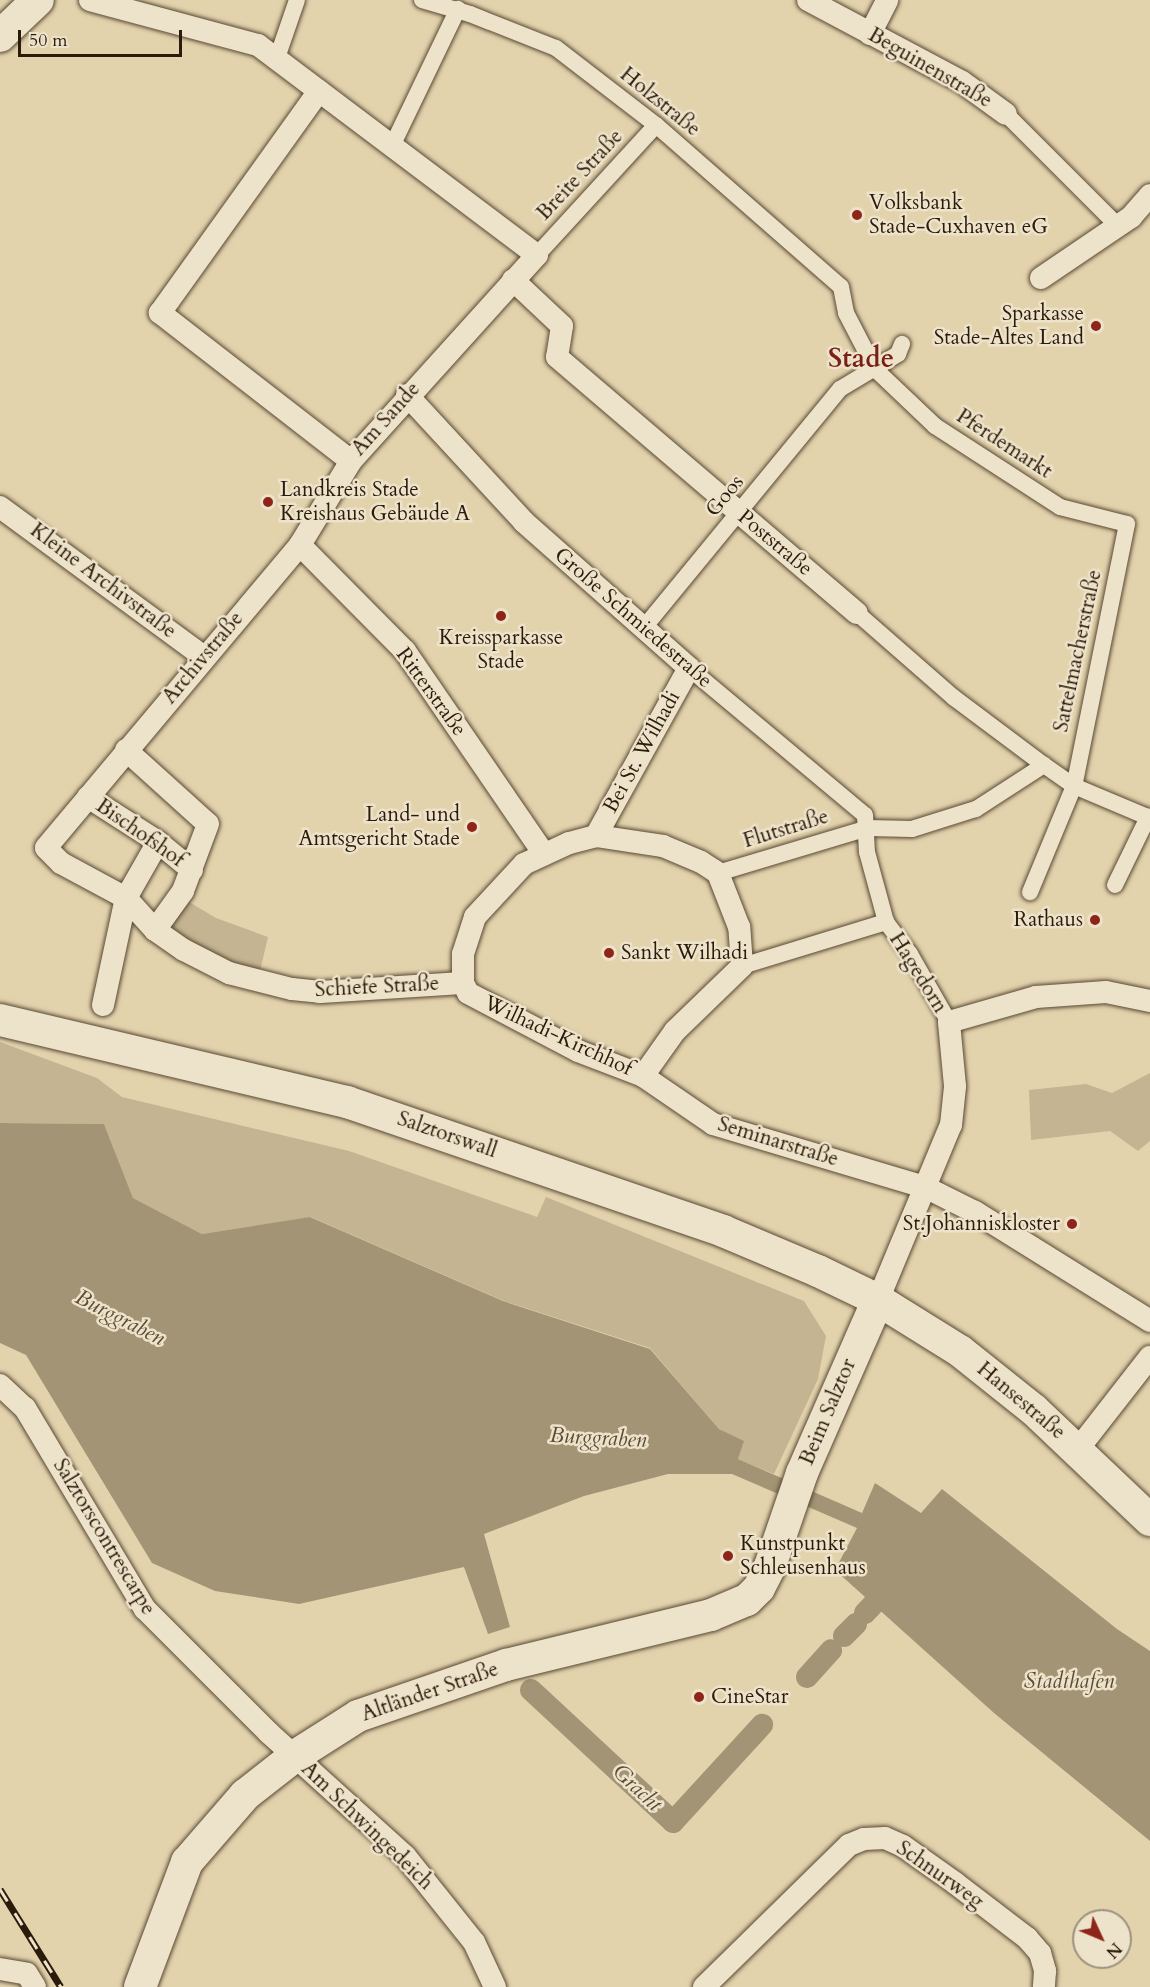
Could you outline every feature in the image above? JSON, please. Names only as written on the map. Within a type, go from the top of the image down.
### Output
[{"type":"main road","points":[[0,36],[38,0]]},
{"type":"main road","name":"Salztorswall","points":[[0,1020],[347,1102],[723,1231],[878,1300]]},
{"type":"main road","name":"Hansestraße","points":[[878,1300],[960,1351],[1078,1449],[1150,1520]]},
{"type":"main road","name":"Beim Salztor","points":[[711,1615],[747,1600],[759,1588],[790,1502],[878,1300]]},
{"type":"main road","name":"Altländer Straße","points":[[140,1987],[187,1862],[245,1796],[295,1756],[358,1716],[506,1665],[711,1615]]},
{"type":"street","points":[[90,0],[258,45],[319,92],[393,144],[537,255]]},
{"type":"street","points":[[277,58],[297,0]]},
{"type":"street","name":"Holzstraße","points":[[422,0],[469,8],[556,48],[657,125],[841,287]]},
{"type":"street","name":"Beguinenstraße","points":[[808,0],[962,82],[1006,114],[1118,226]]},
{"type":"street","points":[[870,34],[887,0]]},
{"type":"street","points":[[393,144],[469,8]]},
{"type":"street","name":"Am Sande","points":[[319,92],[160,313],[351,462],[407,395],[537,255]]},
{"type":"street","name":"Breite Straße","points":[[537,255],[657,125]]},
{"type":"street","points":[[1041,278],[1118,226],[1148,201]]},
{"type":"street","name":"Poststraße","points":[[513,280],[562,326],[557,357],[953,697],[1074,786],[1149,817]]},
{"type":"street","name":"Pferdemarkt","points":[[841,287],[846,313],[875,369],[935,426],[1060,507],[1127,524]]},
{"type":"street","points":[[875,369],[898,354],[902,344]]},
{"type":"street","name":"Goos","points":[[642,630],[740,514],[840,388],[875,369]]},
{"type":"street","name":"Große Schmiedestraße","points":[[407,395],[524,522],[642,630],[865,815],[868,828]]},
{"type":"street","name":"Archivstraße","points":[[46,848],[300,545],[351,462]]},
{"type":"street","name":"Kleine Archivstraße","points":[[0,507],[204,657]]},
{"type":"street","name":"Sattelmacherstraße","points":[[1030,892],[1074,786],[1127,524]]},
{"type":"street","name":"Ritterstraße","points":[[300,545],[405,651],[544,854]]},
{"type":"street","name":"Bei St. Wilhadi","points":[[596,836],[689,668]]},
{"type":"street","name":"Bischofshof","points":[[126,750],[208,825],[183,891],[156,930]]},
{"type":"street","name":"Flutstraße","points":[[718,873],[868,828],[912,829],[976,808],[1044,765]]},
{"type":"street","name":"Bischofshof","points":[[88,797],[158,842],[192,870]]},
{"type":"street","points":[[1115,885],[1149,817]]},
{"type":"street","name":"Hagedorn","points":[[868,828],[867,852],[886,922],[910,954],[949,1022],[955,1086],[951,1125],[925,1187]]},
{"type":"street","name":"Wilhadi-Kirchhof","points":[[718,873],[663,846],[596,836],[544,854],[504,881],[475,917],[463,954],[463,983],[468,993],[578,1051],[643,1076],[675,1031],[742,966]]},
{"type":"street","points":[[102,1005],[126,898],[158,842]]},
{"type":"street","name":"Schiefe Straße","points":[[46,848],[61,862],[126,898],[156,930],[184,950],[229,973],[292,989],[327,992],[463,983]]},
{"type":"street","points":[[718,873],[739,927],[742,966],[886,922]]},
{"type":"street","points":[[949,1022],[1036,997],[1106,992],[1150,1001]]},
{"type":"street","name":"Seminarstraße","points":[[643,1076],[713,1124],[925,1187],[975,1212],[1150,1321]]},
{"type":"street","name":"Beim Salztor","points":[[878,1300],[925,1187]]},
{"type":"street","points":[[1078,1449],[1150,1357]]},
{"type":"street","name":"Salztorscontrescarpe","points":[[0,1384],[25,1408],[145,1609],[295,1756]]},
{"type":"street","name":"Am Schwingedeich","points":[[295,1756],[405,1856],[441,1896],[474,1942],[495,1987]]},
{"type":"street","name":"Schnurweg","points":[[704,1987],[849,1845],[885,1838],[903,1846],[955,1882],[1027,1938],[1040,1953],[1045,1971],[1044,1987]]},
{"type":"street","points":[[0,1969],[27,1974],[35,1987]]},
{"type":"shaded area","points":[[189,902],[216,918],[268,937],[260,971],[220,961],[171,930],[171,923]]},
{"type":"shaded area","points":[[0,1042],[97,1078],[122,1097],[349,1151],[537,1217],[546,1197],[804,1301],[826,1336],[818,1379],[774,1474],[738,1459],[743,1441],[719,1429],[650,1348],[504,1301],[311,1217],[202,1234],[133,1198],[104,1124],[0,1123]]},
{"type":"shaded area","points":[[1150,1073],[1150,1141],[1138,1151],[1110,1131],[1031,1140],[1029,1090],[1086,1084],[1112,1093]]},
{"type":"water","points":[[0,1123],[104,1124],[133,1198],[202,1234],[310,1217],[503,1301],[650,1349],[719,1429],[744,1441],[738,1459],[862,1513],[875,1483],[921,1513],[942,1489],[1117,1629],[1150,1651],[1150,1841],[994,1713],[835,1570],[857,1528],[732,1474],[668,1474],[584,1496],[484,1534],[510,1627],[488,1634],[464,1567],[299,1604],[215,1591],[152,1563],[26,1355],[0,1343]]},
{"type":"waterway","name":"Gracht","points":[[865,1613],[895,1581]]},
{"type":"waterway","name":"Gracht","points":[[844,1636],[856,1624]]},
{"type":"waterway","name":"Gracht","points":[[807,1677],[831,1650]]},
{"type":"waterway","name":"Gracht","points":[[531,1690],[673,1822],[762,1725]]},
{"type":"railway","points":[[0,1889],[61,1987]]},
{"type":"place","name":"Volksbank Stade-Cuxhaven eG","points":[[857,215]]},
{"type":"place","name":"Sparkasse Stade-Altes Land","points":[[1096,326]]},
{"type":"place","name":"Landkreis Stade Kreishaus Gebäude A","points":[[268,502]]},
{"type":"place","name":"Kreissparkasse Stade","points":[[501,616]]},
{"type":"place","name":"Land- und Amtsgericht Stade","points":[[472,827]]},
{"type":"place","name":"Rathaus","points":[[1095,920]]},
{"type":"place","name":"Sankt Wilhadi","points":[[609,953]]},
{"type":"place","name":"St.Johanniskloster","points":[[1072,1224]]},
{"type":"place","name":"Kunstpunkt Schleusenhaus","points":[[728,1556]]},
{"type":"place","name":"CineStar","points":[[699,1697]]},
{"type":"district","name":"Stade","points":[[861,359]]},
{"type":"water label","name":"Burggraben","points":[[120,1318]]},
{"type":"water label","name":"Burggraben","points":[[598,1438]]},
{"type":"water label","name":"Stadthafen","points":[[1069,1682]]}]
